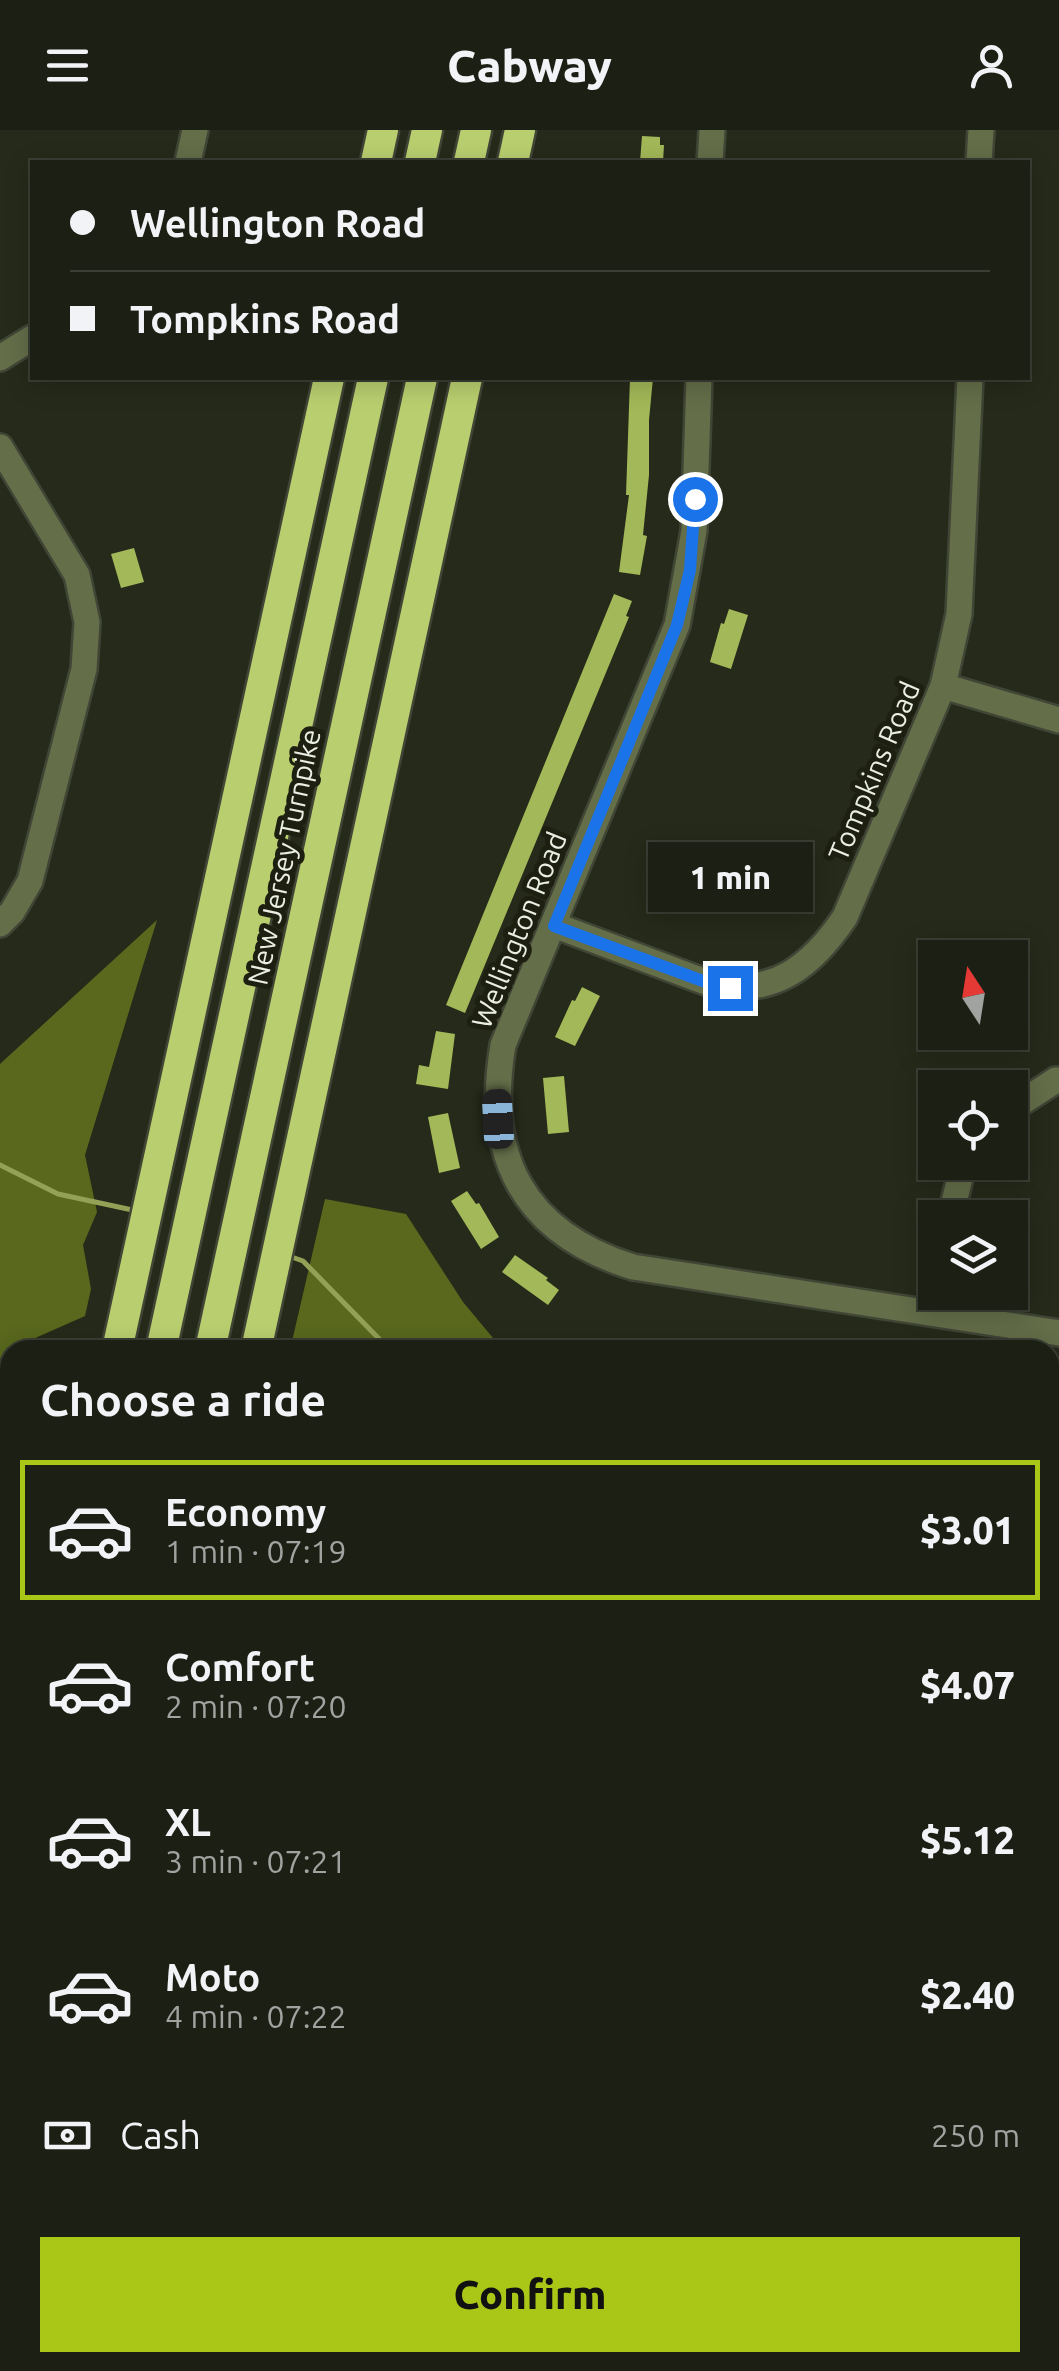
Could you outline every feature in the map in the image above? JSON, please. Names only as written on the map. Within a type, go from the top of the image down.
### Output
[{"type":"highway","points":[[376,160],[383,130]]},
{"type":"highway","points":[[420,160],[427,130]]},
{"type":"highway","points":[[469,160],[476,130]]},
{"type":"highway","points":[[513,160],[520,130]]},
{"type":"highway","name":"New Jersey Turnpike","points":[[120,1340],[329,380]]},
{"type":"highway","name":"New Jersey Turnpike","points":[[163,1340],[373,380]]},
{"type":"highway","name":"New Jersey Turnpike","points":[[212,1340],[422,380]]},
{"type":"highway","points":[[258,1340],[467,380]]},
{"type":"street","points":[[188,160],[195,130]]},
{"type":"street","points":[[710,160],[712,130]]},
{"type":"street","points":[[979,160],[981,130]]},
{"type":"street","points":[[0,358],[30,339]]},
{"type":"street","name":"Wellington Road","points":[[699,380],[694,530],[677,625],[503,1045],[497,1081],[498,1119],[506,1154],[539,1214],[582,1248],[633,1267],[918,1300]]},
{"type":"street","name":"Tompkins Road","points":[[554,926],[730,988],[758,986],[797,971],[813,959],[846,917],[943,686],[959,614],[970,380]]},
{"type":"street","points":[[0,447],[76,574],[86,622],[84,669],[30,881],[0,924]]},
{"type":"street","points":[[943,686],[1059,720]]},
{"type":"street","points":[[1028,1098],[1056,1080]]},
{"type":"street","name":"Wellington Road","points":[[966,1310],[1059,1333]]},
{"type":"green space","points":[[157,920],[85,1155],[97,1212],[83,1245],[91,1289],[85,1316],[33,1340],[0,1340],[0,1064]]},
{"type":"green space","points":[[325,1199],[406,1214],[463,1302],[495,1340],[292,1340]]},
{"type":"building","points":[[642,136],[660,137],[663,160],[640,160]]},
{"type":"building","points":[[630,380],[653,380],[643,535],[647,536],[640,575],[619,572]]},
{"type":"building","points":[[134,548],[144,582],[121,588],[111,554]]},
{"type":"building","points":[[614,594],[632,601],[626,616],[629,617],[465,1013],[446,1005]]},
{"type":"building","points":[[729,609],[748,615],[731,669],[710,662]]},
{"type":"building","points":[[582,987],[600,996],[575,1046],[555,1037]]},
{"type":"building","points":[[436,1031],[455,1034],[448,1089],[416,1084],[419,1065],[429,1067]]},
{"type":"building","points":[[564,1076],[569,1132],[548,1134],[543,1078]]},
{"type":"building","points":[[448,1113],[460,1168],[439,1173],[428,1117]]},
{"type":"building","points":[[467,1191],[499,1237],[481,1249],[451,1201]]},
{"type":"building","points":[[515,1255],[559,1290],[548,1305],[502,1272]]},
{"type":"waterway","points":[[0,1165],[58,1194],[137,1211]]},
{"type":"waterway","points":[[286,1255],[303,1261],[380,1340]]},
{"type":"route","points":[[695,499],[690,570],[677,625],[554,926],[730,988]]}]
